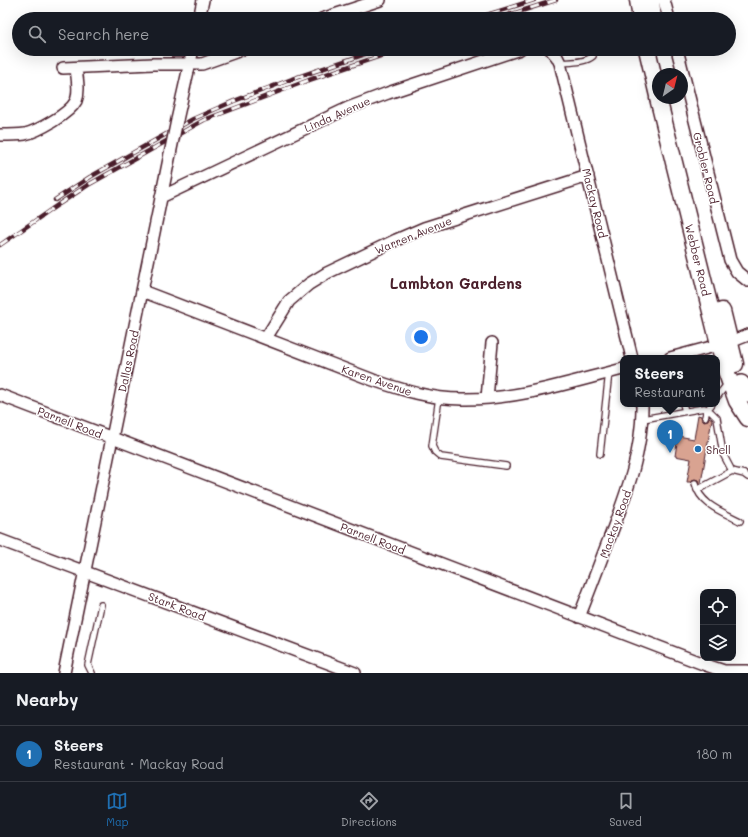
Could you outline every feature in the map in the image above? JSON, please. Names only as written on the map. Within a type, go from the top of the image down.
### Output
[{"type":"main road","points":[[638,0],[640,12]]},
{"type":"main road","points":[[651,0],[652,12]]},
{"type":"main road","name":"Webber Road","points":[[649,56],[652,71]]},
{"type":"main road","points":[[659,56],[662,68]]},
{"type":"main road","name":"Webber Road","points":[[660,104],[725,344],[735,365],[742,389],[737,401],[748,418]]},
{"type":"main road","name":"Webber Road","points":[[670,104],[725,344]]},
{"type":"street","points":[[200,12],[203,0]]},
{"type":"street","points":[[343,12],[380,0]]},
{"type":"street","points":[[664,0],[667,12]]},
{"type":"street","name":"Dallas Road","points":[[64,673],[161,197],[192,56]]},
{"type":"street","points":[[63,68],[153,64],[202,64],[224,56]]},
{"type":"street","name":"Linda Avenue","points":[[161,197],[348,108],[388,92],[499,56]]},
{"type":"street","name":"Mackay Road","points":[[555,56],[560,63],[631,355]]},
{"type":"street","name":"Grobler Road","points":[[679,56],[730,260],[737,272],[748,281]]},
{"type":"street","points":[[0,135],[23,134],[30,132],[57,118],[72,106],[78,95],[76,68]]},
{"type":"street","name":"Warren Avenue","points":[[266,338],[289,301],[309,284],[327,273],[424,228],[588,176]]},
{"type":"street","name":"Karen Avenue","points":[[142,291],[385,384],[405,391],[439,398],[461,399],[509,396],[540,390],[620,370]]},
{"type":"street","points":[[684,355],[725,344],[748,335]]},
{"type":"street","points":[[487,398],[492,343]]},
{"type":"street","name":"Parnell Road","points":[[0,395],[716,669],[734,672],[748,671]]},
{"type":"street","name":"Mackay Road","points":[[579,617],[623,504],[632,476],[638,454],[643,419],[642,407]]},
{"type":"street","name":"Stark Road","points":[[0,540],[84,570],[355,673]]},
{"type":"lane","points":[[560,63],[587,60],[592,56]]},
{"type":"lane","points":[[600,454],[609,372]]},
{"type":"lane","points":[[720,396],[742,389]]},
{"type":"lane","points":[[439,398],[432,446],[434,452],[440,457],[506,466]]},
{"type":"lane","points":[[684,407],[685,411]]},
{"type":"lane","points":[[643,419],[685,411],[692,407],[704,408],[717,418],[723,454],[732,471]]},
{"type":"lane","points":[[705,417],[710,407]]},
{"type":"lane","points":[[698,490],[732,471],[744,474],[748,477]]},
{"type":"lane","points":[[695,483],[698,490],[710,505],[740,521]]},
{"type":"lane","points":[[92,673],[88,665],[101,605]]},
{"type":"building","points":[[698,415],[701,416],[702,420],[704,421],[708,420],[709,417],[712,419],[700,484],[698,480],[695,479],[691,482],[687,482],[691,459],[675,456],[678,436],[694,439]]},
{"type":"railway","points":[[496,12],[534,0]]},
{"type":"railway","points":[[518,12],[556,0]]},
{"type":"railway","points":[[55,200],[90,177],[193,119],[234,101],[292,79],[359,56]]},
{"type":"railway","points":[[0,245],[88,185],[204,120],[309,80],[380,56]]},
{"type":"place","name":"Shell","points":[[698,449]]},
{"type":"place","name":"Steers","points":[[670,453]]},
{"type":"district","name":"Lambton Gardens","points":[[456,283]]}]
